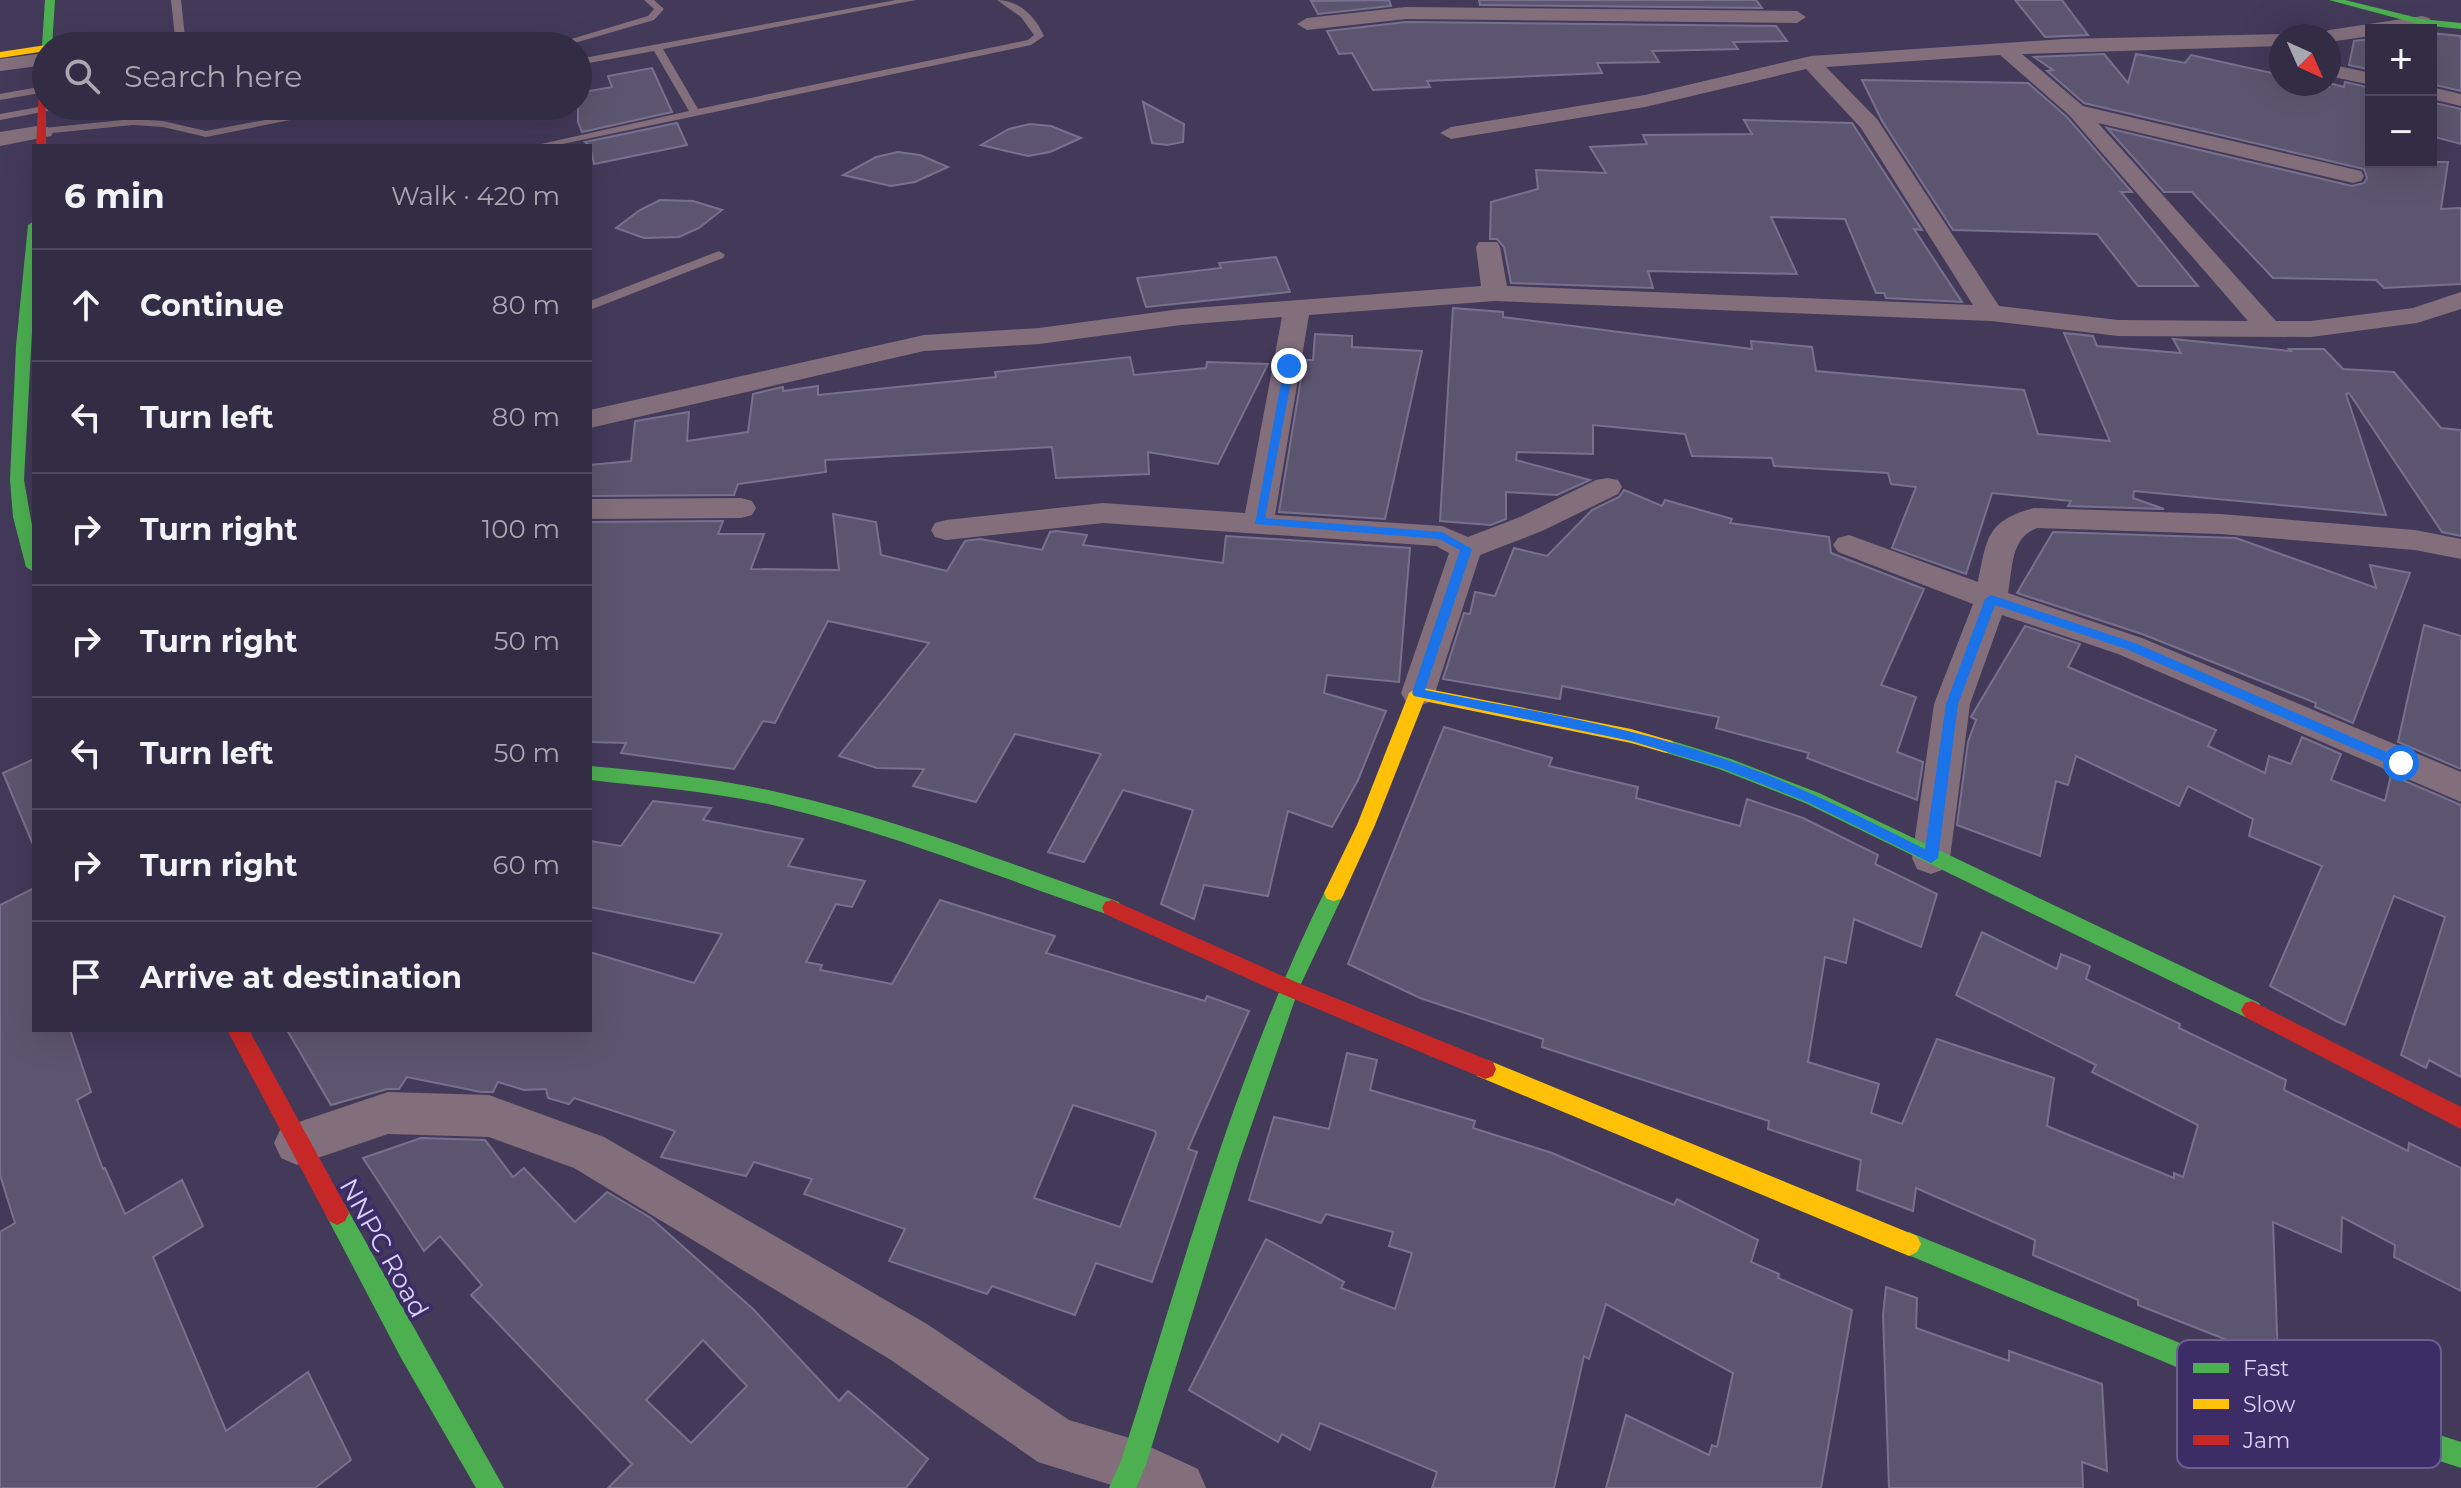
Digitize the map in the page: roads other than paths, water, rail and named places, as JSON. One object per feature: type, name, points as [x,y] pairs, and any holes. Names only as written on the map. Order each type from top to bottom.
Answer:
[{"type":"street","points":[[47,32],[50,0]]},
{"type":"street","points":[[1307,24],[1404,7],[1802,22],[1776,0]]},
{"type":"street","points":[[2334,0],[2422,22],[2461,26]]},
{"type":"street","points":[[2410,24],[2422,22]]},
{"type":"street","points":[[2341,34],[2365,31]]},
{"type":"street","points":[[1451,133],[1645,101],[1811,62],[2064,45],[2269,41]]},
{"type":"street","points":[[1828,42],[1848,59]]},
{"type":"street","points":[[2216,44],[2269,55]]},
{"type":"street","points":[[2005,49],[2076,111],[2268,328]]},
{"type":"street","points":[[0,55],[32,51]]},
{"type":"street","points":[[0,65],[32,61]]},
{"type":"street","points":[[1811,62],[1869,124],[1991,313]]},
{"type":"street","points":[[2341,73],[2365,78]]},
{"type":"street","points":[[2437,94],[2461,100]]},
{"type":"street","points":[[2076,111],[2353,176]]},
{"type":"street","points":[[0,139],[42,129]]},
{"type":"street","points":[[32,236],[11,348],[17,480],[21,517],[32,559]]},
{"type":"street","points":[[1488,247],[1495,293]]},
{"type":"street","points":[[592,419],[924,343],[1039,336],[1181,317],[1495,293],[1991,313],[2118,328],[2311,329],[2417,315],[2461,300]]},
{"type":"street","points":[[1259,521],[1297,307]]},
{"type":"street","points":[[946,530],[1103,513],[1259,521],[1442,536],[1466,549],[1531,524],[1607,487]]},
{"type":"street","points":[[592,509],[741,508]]},
{"type":"street","points":[[1931,858],[1952,704],[1991,599],[2002,541],[2013,526],[2034,518],[2220,524],[2415,540],[2461,549]]},
{"type":"street","points":[[1849,545],[1991,599],[2130,646],[2461,788]]},
{"type":"street","points":[[1128,1476],[1227,1164],[1289,988],[1366,825],[1418,693],[1466,549]]},
{"type":"street","points":[[1418,693],[1631,736],[1725,764],[1812,798],[2324,1045],[2461,1118]]},
{"type":"street","points":[[592,773],[728,789],[817,809],[1115,909],[1289,988],[2177,1355]]},
{"type":"street","name":"NNPC Road","points":[[239,1032],[410,1349],[491,1488]]},
{"type":"street","points":[[297,1143],[388,1113],[402,1113],[489,1116],[588,1152],[909,1342],[1057,1443],[1128,1476],[1179,1488]]},
{"type":"street","points":[[2441,1448],[2461,1455]]},
{"type":"lane","points":[[176,0],[179,32]]},
{"type":"lane","points":[[592,35],[651,18],[659,9],[649,0]]},
{"type":"lane","points":[[592,59],[911,0]]},
{"type":"lane","points":[[547,144],[1031,42],[1039,36],[1037,28],[1022,11],[1002,0]]},
{"type":"lane","points":[[657,47],[695,113]]},
{"type":"lane","points":[[0,97],[32,91]]},
{"type":"lane","points":[[0,117],[42,129],[168,120],[185,133],[206,134],[244,132],[295,120]]},
{"type":"lane","points":[[592,305],[719,255]]}]
